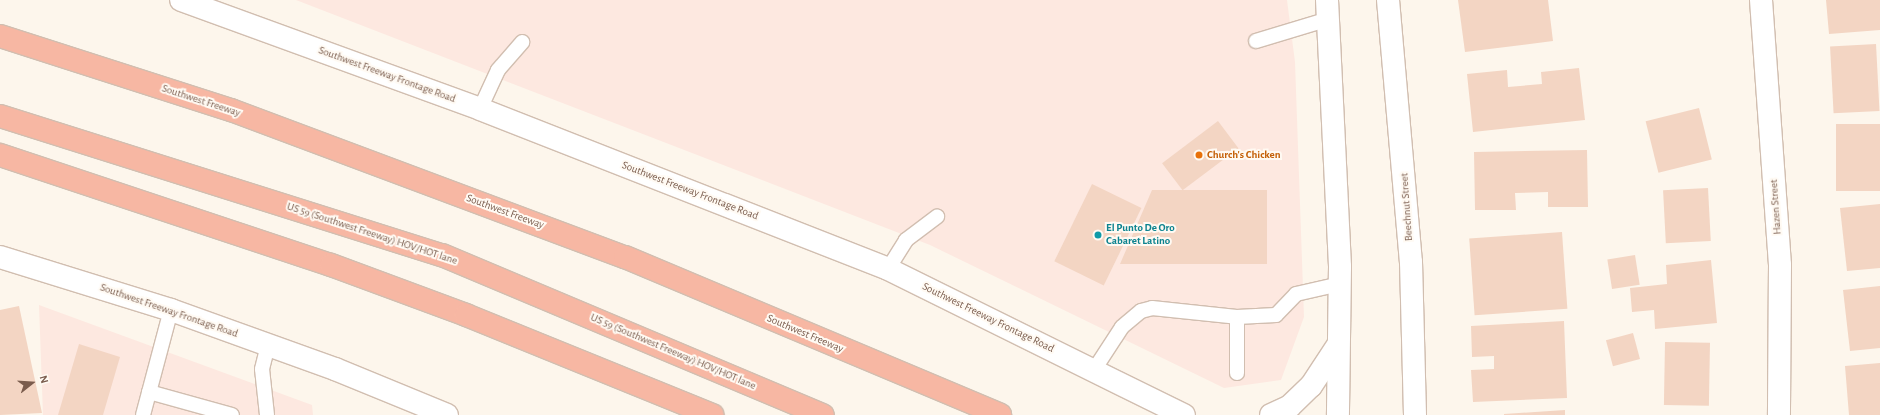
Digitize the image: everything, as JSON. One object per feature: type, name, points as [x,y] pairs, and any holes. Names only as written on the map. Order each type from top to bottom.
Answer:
[{"type":"highway","name":"Southwest Freeway","points":[[0,36],[232,110],[625,257],[1000,415]]},
{"type":"highway","name":"US 59 (Southwest Freeway) HOV/HOT lane","points":[[0,116],[442,255],[823,415]]},
{"type":"highway","points":[[0,155],[331,265],[466,314],[712,415]]},
{"type":"main road","name":"Southwest Freeway Frontage Road","points":[[181,0],[480,109],[888,269],[1184,415]]},
{"type":"main road","name":"Beechnut Street","points":[[1388,0],[1411,262],[1415,415]]},
{"type":"main road","name":"Hazen Street","points":[[1761,0],[1780,265],[1778,415]]},
{"type":"main road","points":[[1328,10],[1340,284],[1338,415]]},
{"type":"main road","name":"Southwest Freeway Frontage Road","points":[[0,257],[171,310],[268,345],[447,415]]},
{"type":"main road","points":[[1271,415],[1290,406],[1311,386],[1338,345]]},
{"type":"lane","points":[[1256,41],[1328,10]]},
{"type":"lane","points":[[480,109],[498,70],[522,42]]},
{"type":"lane","points":[[888,269],[906,240],[937,217]]},
{"type":"lane","points":[[1094,370],[1122,327],[1141,311],[1152,308],[1237,317],[1276,315],[1296,294],[1340,284]]},
{"type":"lane","points":[[143,415],[171,310]]},
{"type":"lane","points":[[1237,317],[1237,373]]},
{"type":"lane","points":[[267,415],[262,369],[268,345]]},
{"type":"lane","points":[[149,392],[232,415]]},
{"type":"shaded area","points":[[296,0],[1287,0],[1295,62],[1304,317],[1281,380],[1224,388],[930,245]]},
{"type":"shaded area","points":[[39,305],[312,405],[313,415],[43,415]]},
{"type":"building","points":[[1458,0],[1548,0],[1553,41],[1465,52]]},
{"type":"building","points":[[1826,0],[1880,0],[1880,30],[1829,34]]},
{"type":"building","points":[[1876,44],[1880,111],[1834,113],[1830,46]]},
{"type":"building","points":[[1579,68],[1585,120],[1473,132],[1467,74],[1507,70],[1508,87],[1542,84],[1541,72]]},
{"type":"building","points":[[1699,108],[1712,159],[1658,173],[1646,121]]},
{"type":"building","name":"Church's Chicken","points":[[1218,121],[1238,148],[1183,190],[1162,163]]},
{"type":"building","points":[[1836,124],[1880,124],[1880,191],[1836,191]]},
{"type":"building","points":[[1587,150],[1588,207],[1548,207],[1548,192],[1515,193],[1516,210],[1475,210],[1474,152]]},
{"type":"building","name":"El Punto De Oro Cabaret Latino","points":[[1092,184],[1141,208],[1104,285],[1054,261]]},
{"type":"building","points":[[1708,188],[1711,241],[1666,243],[1663,190]]},
{"type":"building","points":[[1152,190],[1267,190],[1267,264],[1120,264]]},
{"type":"building","points":[[1880,204],[1880,268],[1847,271],[1840,208]]},
{"type":"building","points":[[1562,232],[1567,309],[1475,315],[1469,238]]},
{"type":"building","points":[[1635,255],[1640,285],[1612,289],[1607,259]]},
{"type":"building","points":[[1711,260],[1717,323],[1655,329],[1654,310],[1632,312],[1630,288],[1667,284],[1666,265]]},
{"type":"building","points":[[1880,286],[1880,348],[1850,351],[1843,290]]},
{"type":"building","points":[[19,306],[42,413],[0,415],[0,310]]},
{"type":"building","points":[[1564,321],[1567,398],[1473,402],[1471,370],[1494,369],[1494,356],[1472,357],[1471,326]]},
{"type":"building","points":[[1633,333],[1640,359],[1613,366],[1606,340]]},
{"type":"building","points":[[1665,342],[1710,343],[1709,406],[1664,405]]},
{"type":"building","points":[[79,344],[120,357],[103,415],[58,415]]},
{"type":"building","points":[[1880,363],[1880,415],[1849,415],[1845,366]]},
{"type":"building","points":[[1565,410],[1565,415],[1504,415],[1504,414]]},
{"type":"place","name":"Church's Chicken","points":[[1199,155]]},
{"type":"place","name":"El Punto De Oro Cabaret Latino","points":[[1098,235]]}]
